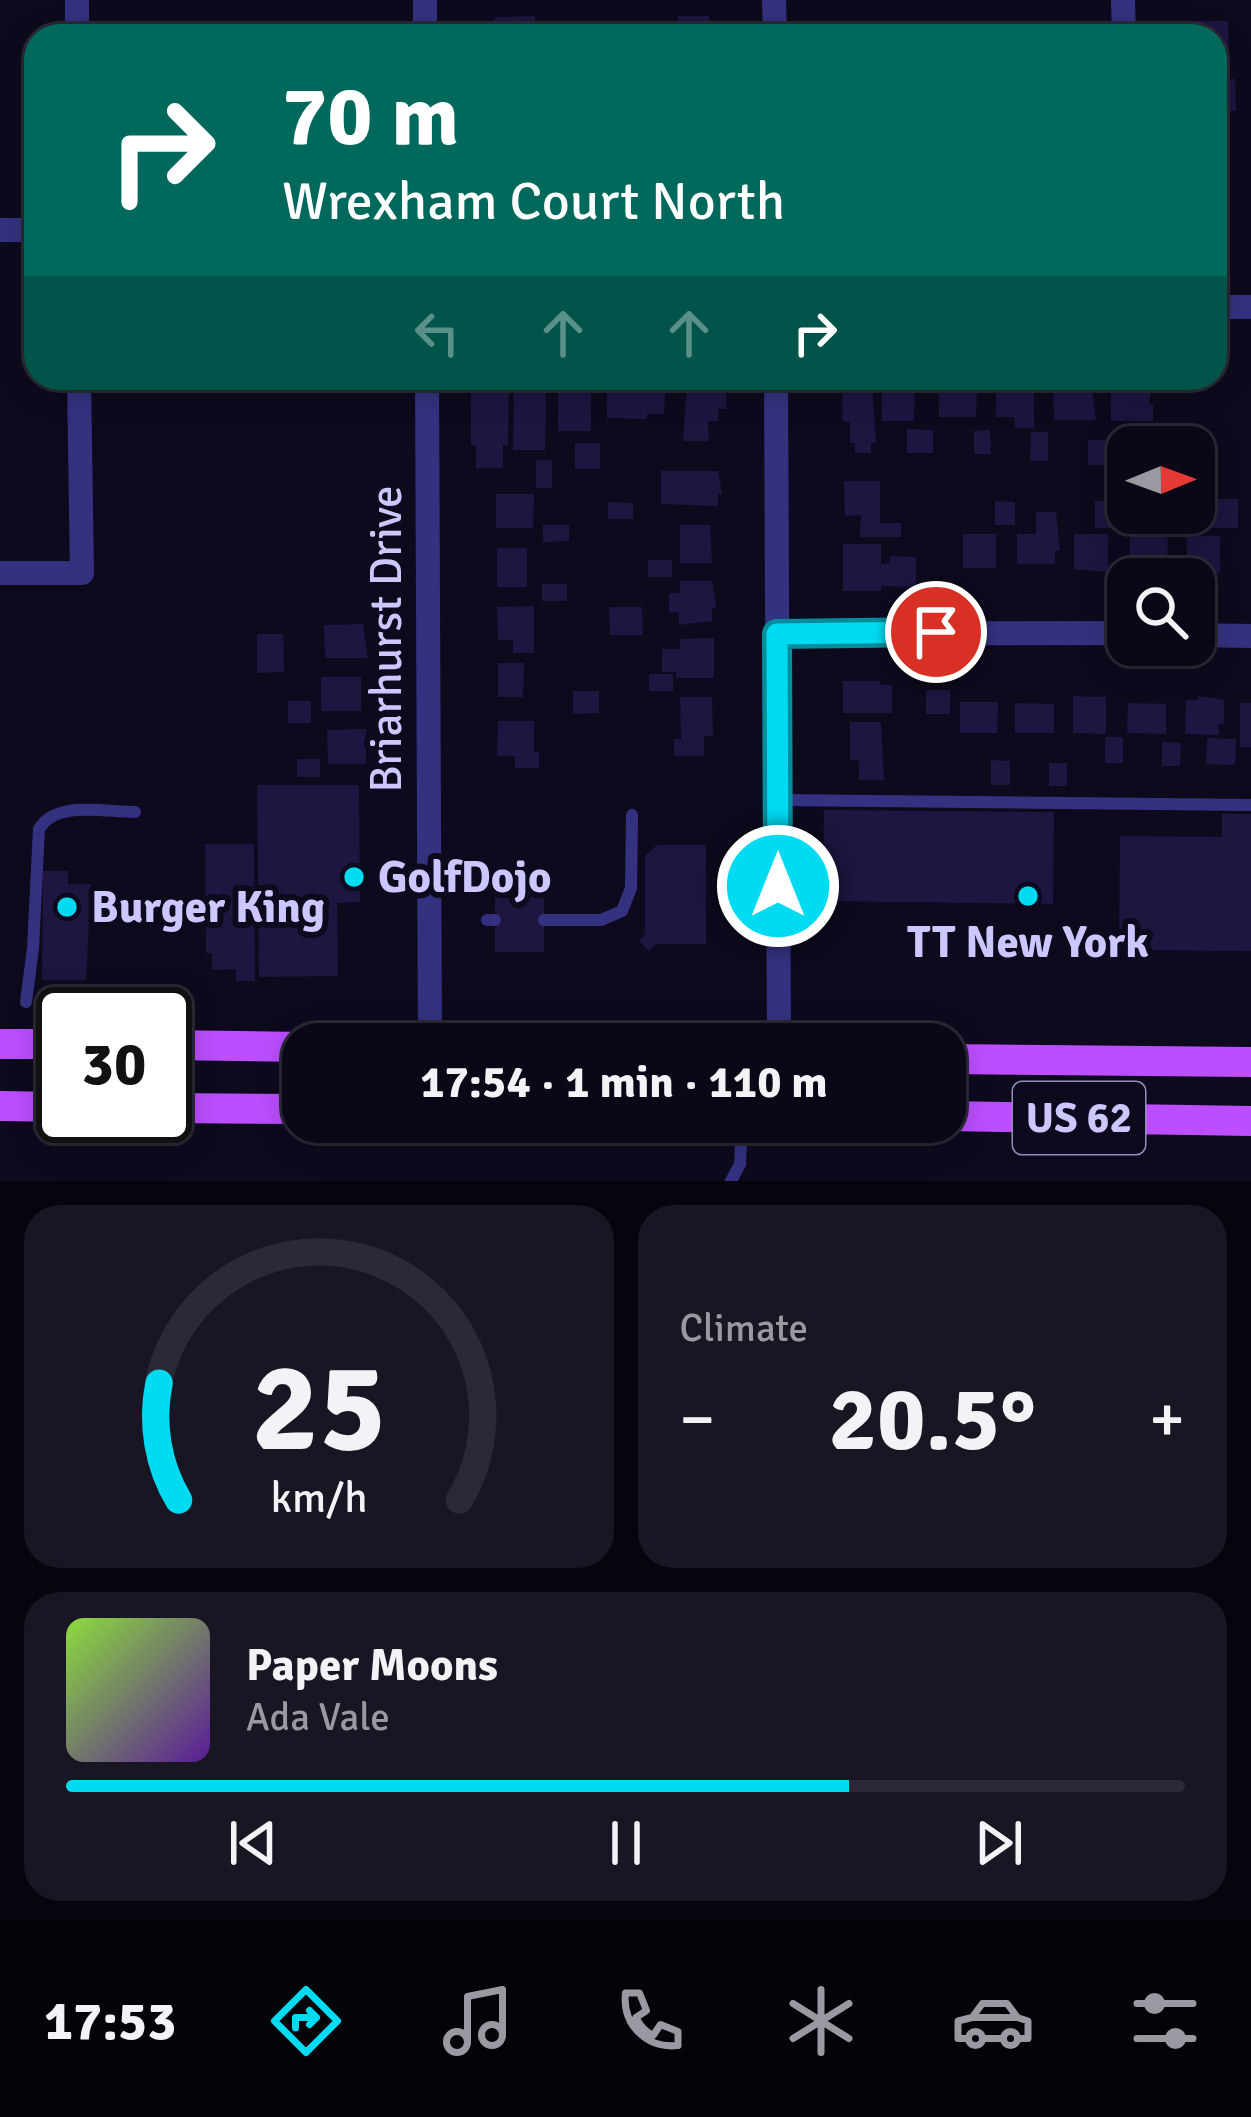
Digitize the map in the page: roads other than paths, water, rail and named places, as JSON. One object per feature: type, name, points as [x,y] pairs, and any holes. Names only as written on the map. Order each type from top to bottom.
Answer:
[{"type":"main road","points":[[0,1045],[36,1044]]},
{"type":"main road","points":[[192,1045],[282,1047]]},
{"type":"main road","name":"US 62","points":[[966,1059],[1251,1062]]},
{"type":"main road","points":[[0,1106],[36,1107]]},
{"type":"main road","points":[[192,1108],[282,1109]]},
{"type":"main road","name":"US 62","points":[[966,1116],[1251,1121]]},
{"type":"street","points":[[0,573],[82,573],[80,390]]},
{"type":"street","name":"Briarhurst Drive","points":[[427,390],[430,1023]]},
{"type":"street","points":[[776,390],[779,1023]]},
{"type":"street","points":[[777,634],[1107,634]]},
{"type":"street","points":[[1215,635],[1251,636]]},
{"type":"lane","points":[[778,800],[1251,805]]},
{"type":"lane","points":[[26,1002],[33,948],[34,855],[45,818],[63,811],[135,812]]},
{"type":"lane","points":[[544,920],[601,920],[622,911],[631,887],[632,815]]},
{"type":"lane","points":[[731,1181],[740,1164],[741,1143]]},
{"type":"place","name":"GolfDojo","points":[[354,877]]},
{"type":"place","name":"TT New York","points":[[1028,896]]},
{"type":"place","name":"Burger King","points":[[67,907]]}]
